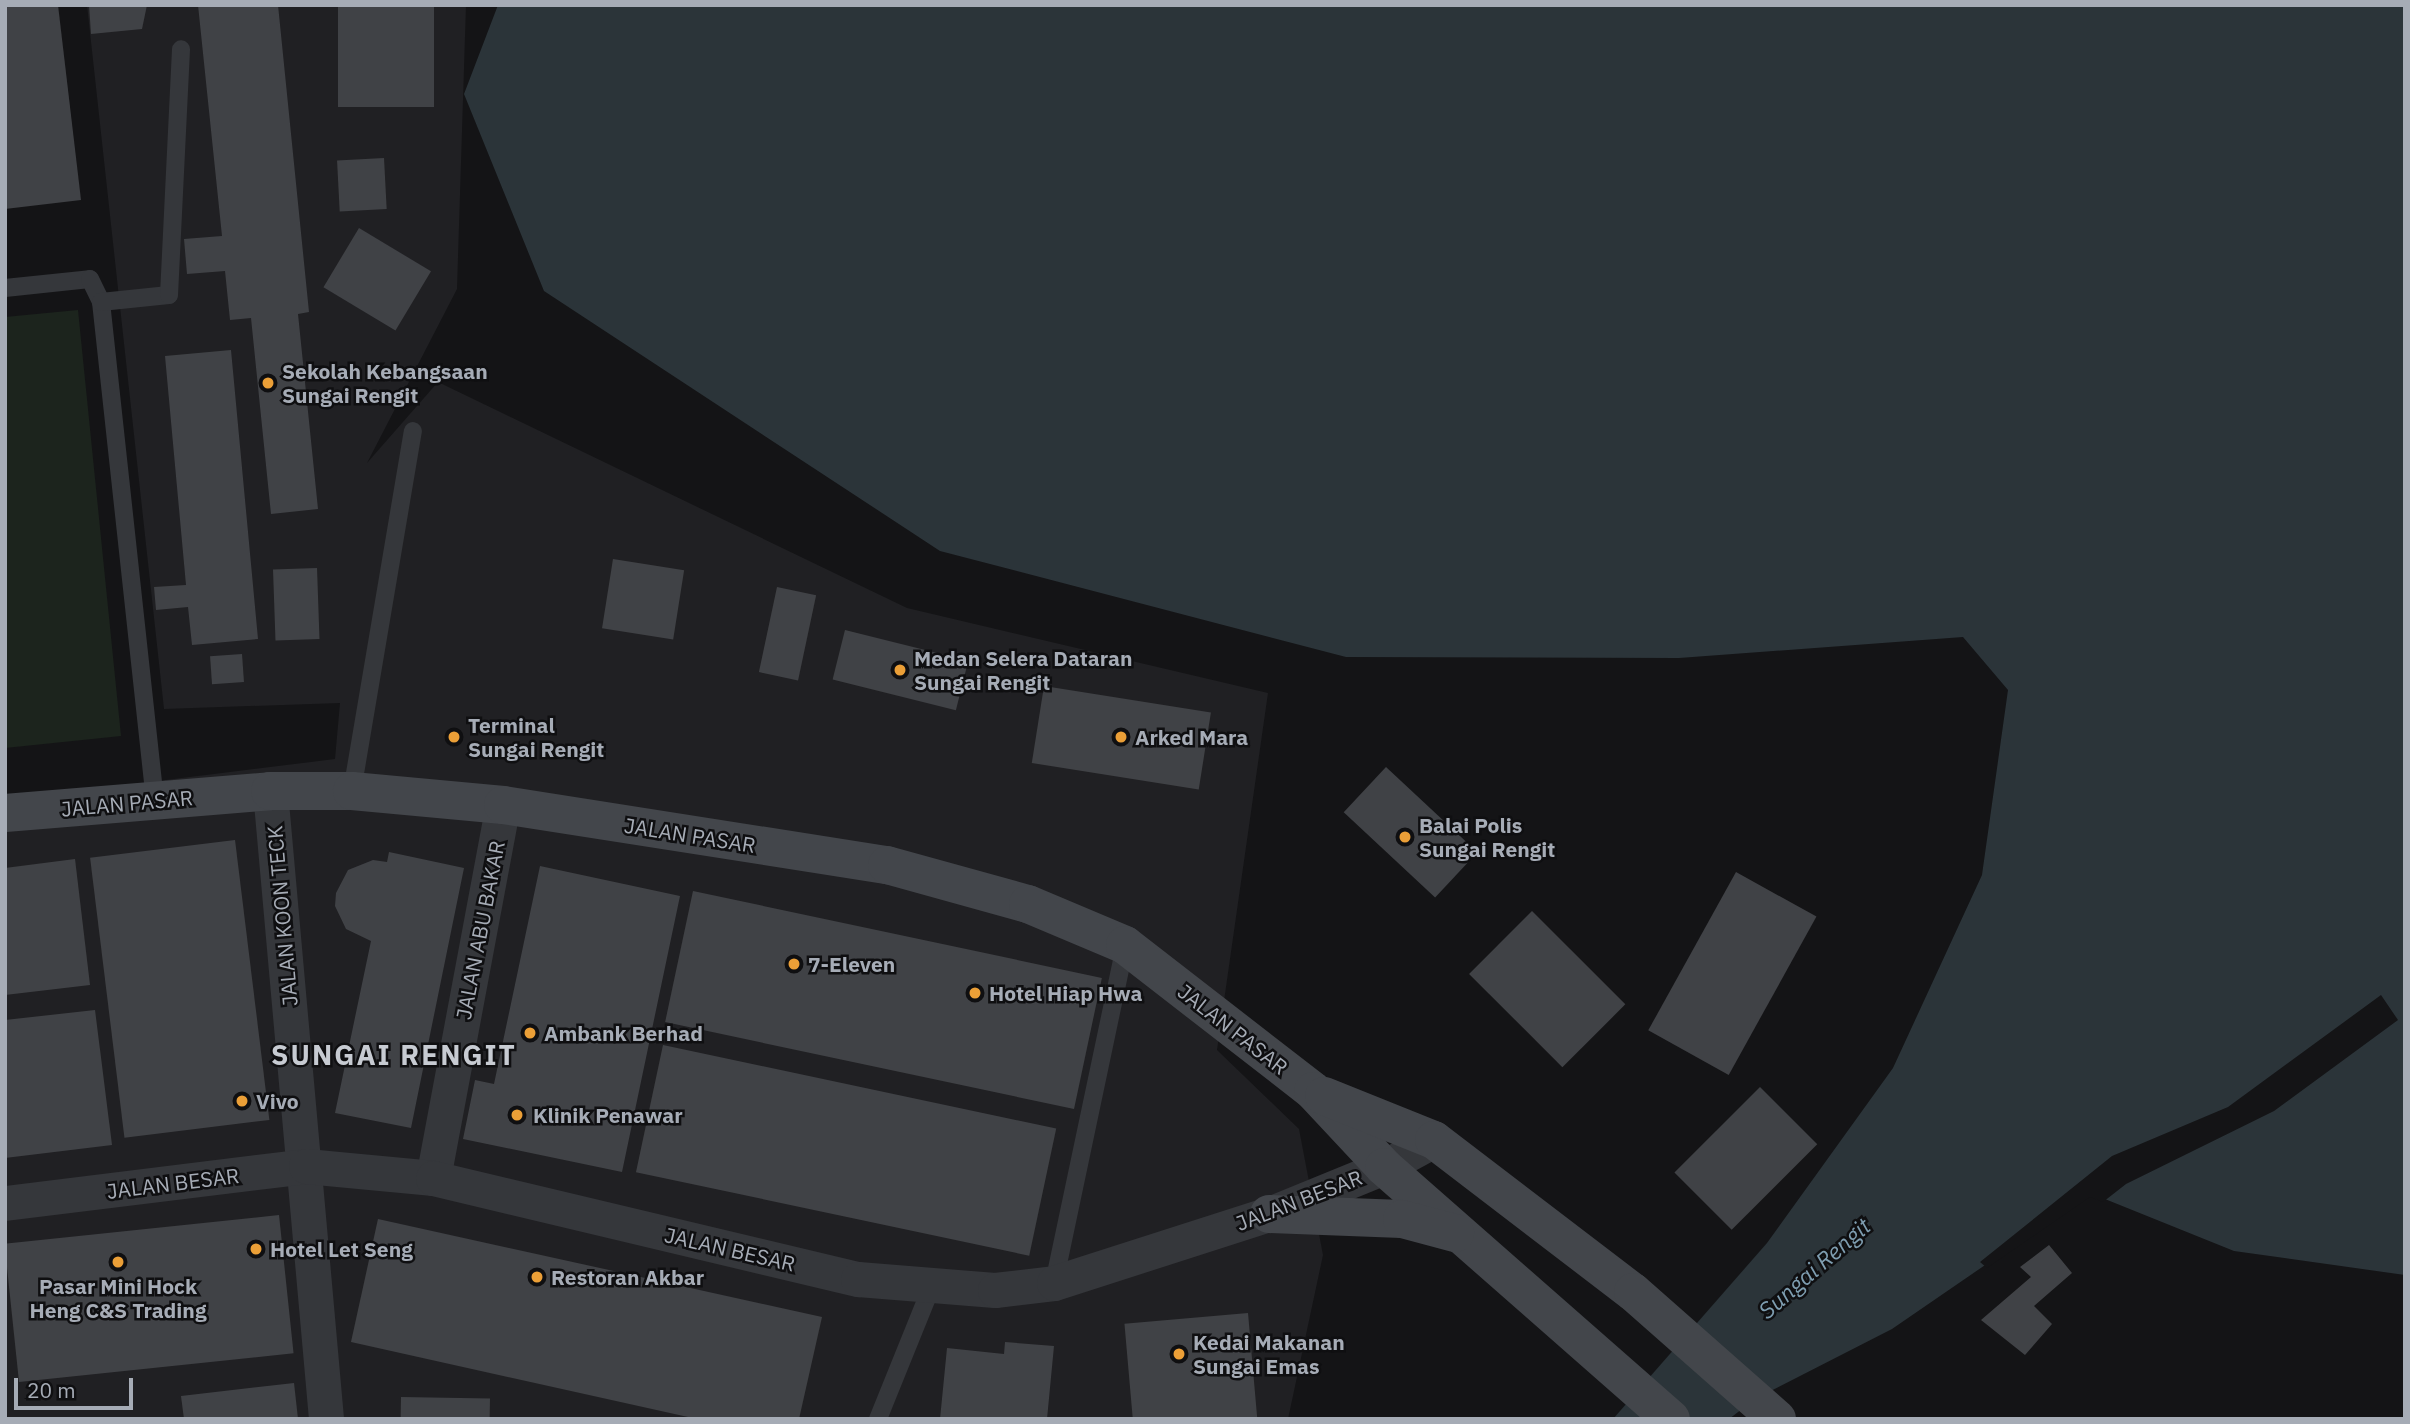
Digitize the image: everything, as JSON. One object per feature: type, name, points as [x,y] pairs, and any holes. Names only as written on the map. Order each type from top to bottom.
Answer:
[{"type":"main road","name":"JALAN PASAR","points":[[5,813],[270,791],[352,791],[503,805],[887,866],[1028,904],[1125,945],[1313,1091]]},
{"type":"main road","points":[[1313,1091],[1434,1140],[1633,1292],[1777,1419]]},
{"type":"main road","points":[[1313,1091],[1384,1167],[1585,1339],[1671,1419]]},
{"type":"main road","points":[[1269,1214],[1402,1219],[1468,1237]]},
{"type":"street","name":"JALAN KOON TECK","points":[[270,791],[306,1166],[326,1419]]},
{"type":"street","name":"JALAN ABU BAKAR","points":[[433,1178],[503,805]]},
{"type":"street","name":"JALAN BESAR","points":[[5,1203],[306,1166],[433,1178],[858,1279],[931,1289],[995,1290],[1054,1283],[1269,1214],[1384,1167],[1434,1140]]},
{"type":"lane","points":[[101,302],[169,295],[181,49]]},
{"type":"lane","points":[[5,288],[90,279],[101,302],[155,801]]},
{"type":"lane","points":[[352,791],[413,431]]},
{"type":"lane","points":[[1054,1283],[1125,945]]},
{"type":"lane","points":[[877,1419],[931,1289]]},
{"type":"shaded area","points":[[87,5],[466,5],[457,289],[367,463],[438,382],[907,608],[1268,693],[1217,1050],[1299,1129],[1323,1255],[1288,1419],[5,1419],[5,800],[335,759],[340,703],[164,709]]},
{"type":"shaded area","points":[[78,310],[121,736],[5,748],[5,317]]},
{"type":"water","name":"Sungai Rengit","points":[[498,5],[2405,5],[2405,1275],[2234,1251],[2090,1193],[1892,1329],[1755,1399],[1729,1419],[1613,1419],[1767,1243],[1893,1068],[1982,875],[2008,690],[1963,637],[1679,658],[1346,657],[940,551],[544,291],[464,94]]},
{"type":"pier","points":[[2381,995],[2398,1020],[2274,1111],[2126,1184],[2103,1202],[2090,1197],[1987,1268],[1980,1262],[2112,1156],[2228,1107]]},
{"type":"building","points":[[5,5],[58,5],[81,200],[5,209]]},
{"type":"building","points":[[89,5],[147,5],[142,29],[91,34]]},
{"type":"building","points":[[198,5],[278,5],[309,312],[298,314],[318,509],[271,514],[251,318],[230,320],[225,271],[187,274],[184,239],[222,236]]},
{"type":"building","points":[[338,5],[434,5],[434,107],[338,107]]},
{"type":"building","points":[[384,158],[387,209],[340,211],[337,160]]},
{"type":"building","points":[[359,228],[431,271],[395,330],[323,287]]},
{"type":"building","points":[[231,350],[258,639],[192,645],[188,607],[156,610],[154,587],[186,585],[165,356]]},
{"type":"building","points":[[613,559],[684,570],[673,639],[602,628]]},
{"type":"building","points":[[317,568],[319,639],[276,640],[273,570]]},
{"type":"building","points":[[777,587],[816,595],[798,680],[759,672]]},
{"type":"building","name":"Medan Selera Dataran Sungai Rengit","points":[[845,630],[968,661],[956,710],[833,679]]},
{"type":"building","points":[[242,654],[244,682],[212,684],[210,656]]},
{"type":"building","name":"Arked Mara","points":[[1044,686],[1211,712],[1199,789],[1032,763]]},
{"type":"building","points":[[1386,767],[1477,852],[1435,898],[1344,812]]},
{"type":"building","points":[[235,840],[269,1120],[124,1138],[90,858]]},
{"type":"building","points":[[389,852],[464,868],[411,1128],[335,1113],[371,941],[346,929],[335,906],[336,893],[348,870],[373,860],[387,862]]},
{"type":"building","points":[[75,859],[90,985],[5,995],[5,868]]},
{"type":"building","points":[[540,866],[680,896],[622,1172],[463,1139],[475,1080],[494,1084]]},
{"type":"building","points":[[1736,872],[1816,917],[1729,1075],[1648,1030]]},
{"type":"building","points":[[693,891],[1102,978],[1074,1109],[665,1022]]},
{"type":"building","points":[[1532,911],[1625,1004],[1562,1067],[1469,974]]},
{"type":"building","points":[[95,1010],[112,1145],[5,1158],[5,1020]]},
{"type":"building","points":[[663,1045],[1056,1129],[1029,1256],[636,1172]]},
{"type":"building","points":[[1760,1087],[1817,1144],[1732,1230],[1674,1173]]},
{"type":"building","points":[[279,1215],[294,1353],[19,1382],[5,1244]]},
{"type":"building","points":[[378,1219],[822,1317],[799,1419],[697,1419],[351,1342]]},
{"type":"building","points":[[2049,1245],[2072,1273],[2034,1306],[2052,1324],[2025,1355],[1981,1320],[2031,1277],[2020,1267]]},
{"type":"building","points":[[1248,1313],[1257,1419],[1133,1419],[1124,1324]]},
{"type":"building","points":[[1005,1342],[1054,1346],[1047,1419],[940,1419],[947,1348],[1004,1354]]},
{"type":"building","points":[[294,1383],[298,1419],[184,1419],[181,1396]]},
{"type":"building","points":[[401,1397],[490,1399],[490,1419],[401,1419]]},
{"type":"place","name":"Sekolah Kebangsaan Sungai Rengit","points":[[268,383]]},
{"type":"place","name":"Medan Selera Dataran Sungai Rengit","points":[[900,670]]},
{"type":"place","name":"Terminal Sungai Rengit","points":[[454,737]]},
{"type":"place","name":"Arked Mara","points":[[1121,737]]},
{"type":"place","name":"Balai Polis Sungai Rengit","points":[[1405,837]]},
{"type":"place","name":"7-Eleven","points":[[794,964]]},
{"type":"place","name":"Hotel Hiap Hwa","points":[[975,993]]},
{"type":"place","name":"Ambank Berhad","points":[[530,1033]]},
{"type":"place","name":"Vivo","points":[[242,1101]]},
{"type":"place","name":"Klinik Penawar","points":[[517,1115]]},
{"type":"place","name":"Hotel Let Seng","points":[[256,1249]]},
{"type":"place","name":"Pasar Mini Hock Heng C&S Trading","points":[[118,1262]]},
{"type":"place","name":"Restoran Akbar","points":[[537,1277]]},
{"type":"place","name":"Kedai Makanan Sungai Emas","points":[[1179,1354]]},
{"type":"district","name":"SUNGAI RENGIT","points":[[394,1055]]}]
